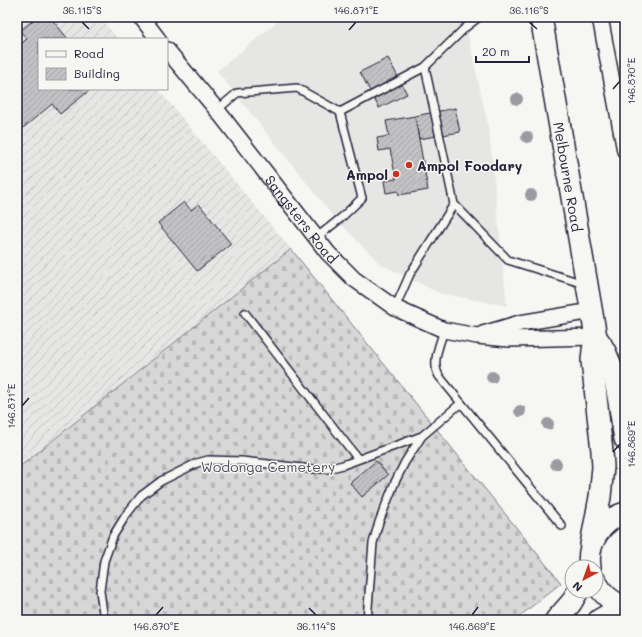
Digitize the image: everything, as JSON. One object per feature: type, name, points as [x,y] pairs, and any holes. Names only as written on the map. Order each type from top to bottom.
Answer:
[{"type":"main road","name":"Melbourne Road","points":[[540,17],[596,337],[592,350],[592,361],[603,467],[600,497],[589,559]]},
{"type":"main road","name":"Melbourne Road","points":[[596,337],[602,345],[607,357],[623,405],[625,439]]},
{"type":"main road","points":[[589,559],[595,538],[604,526],[616,517],[625,513]]},
{"type":"main road","points":[[604,594],[624,607]]},
{"type":"main road","points":[[556,620],[573,599]]},
{"type":"main road","points":[[599,620],[624,607]]},
{"type":"street","points":[[141,17],[157,38]]},
{"type":"street","points":[[600,17],[625,151]]},
{"type":"street","name":"Sangsters Road","points":[[168,51],[217,110],[328,253],[354,279],[395,308],[444,330],[476,336],[509,339],[596,337]]},
{"type":"street","name":"Sangsters Road","points":[[476,336],[520,323],[592,311]]},
{"type":"lane","points":[[340,112],[425,67],[466,27],[479,17]]},
{"type":"lane","points":[[425,67],[454,204],[508,260],[588,285]]},
{"type":"lane","points":[[217,110],[237,93],[297,88],[340,112],[362,198],[341,218],[316,238]]},
{"type":"lane","points":[[395,308],[410,274],[454,204]]},
{"type":"lane","points":[[245,313],[358,459]]},
{"type":"lane","points":[[444,330],[436,358],[437,370],[562,526]]},
{"type":"lane","points":[[367,620],[373,543],[379,522],[400,472],[422,436],[462,403]]},
{"type":"lane","points":[[104,620],[100,591],[104,561],[113,536],[126,515],[141,496],[161,481],[197,463],[208,460],[242,461],[320,469],[335,467],[422,436]]},
{"type":"shaded area","points":[[17,17],[100,17],[117,38],[38,38],[38,90],[159,90],[291,249],[17,469]]},
{"type":"shaded area","name":"Ampol","points":[[283,17],[464,17],[489,130],[507,306],[439,293],[380,264],[334,217],[217,71]]},
{"type":"green space","name":"Wodonga Cemetery","points":[[291,249],[561,583],[515,620],[17,620],[17,469]]},
{"type":"building","points":[[37,17],[50,17],[67,38],[38,38],[38,90],[90,90],[60,114],[52,104],[17,133],[17,44],[18,46],[27,39],[20,31]]},
{"type":"building","points":[[388,58],[407,94],[379,108],[360,72]]},
{"type":"building","points":[[455,108],[460,132],[419,139],[415,116]]},
{"type":"building","name":"Ampol Foodary","points":[[415,116],[428,190],[399,195],[398,191],[386,193],[384,181],[396,179],[390,149],[379,151],[377,138],[389,136],[386,121]]},
{"type":"building","points":[[184,202],[191,210],[199,204],[231,244],[197,271],[158,223]]},
{"type":"building","points":[[376,461],[388,475],[362,497],[350,483]]},
{"type":"place","name":"Ampol Foodary","points":[[409,165]]},
{"type":"place","name":"Ampol","points":[[396,174]]}]
